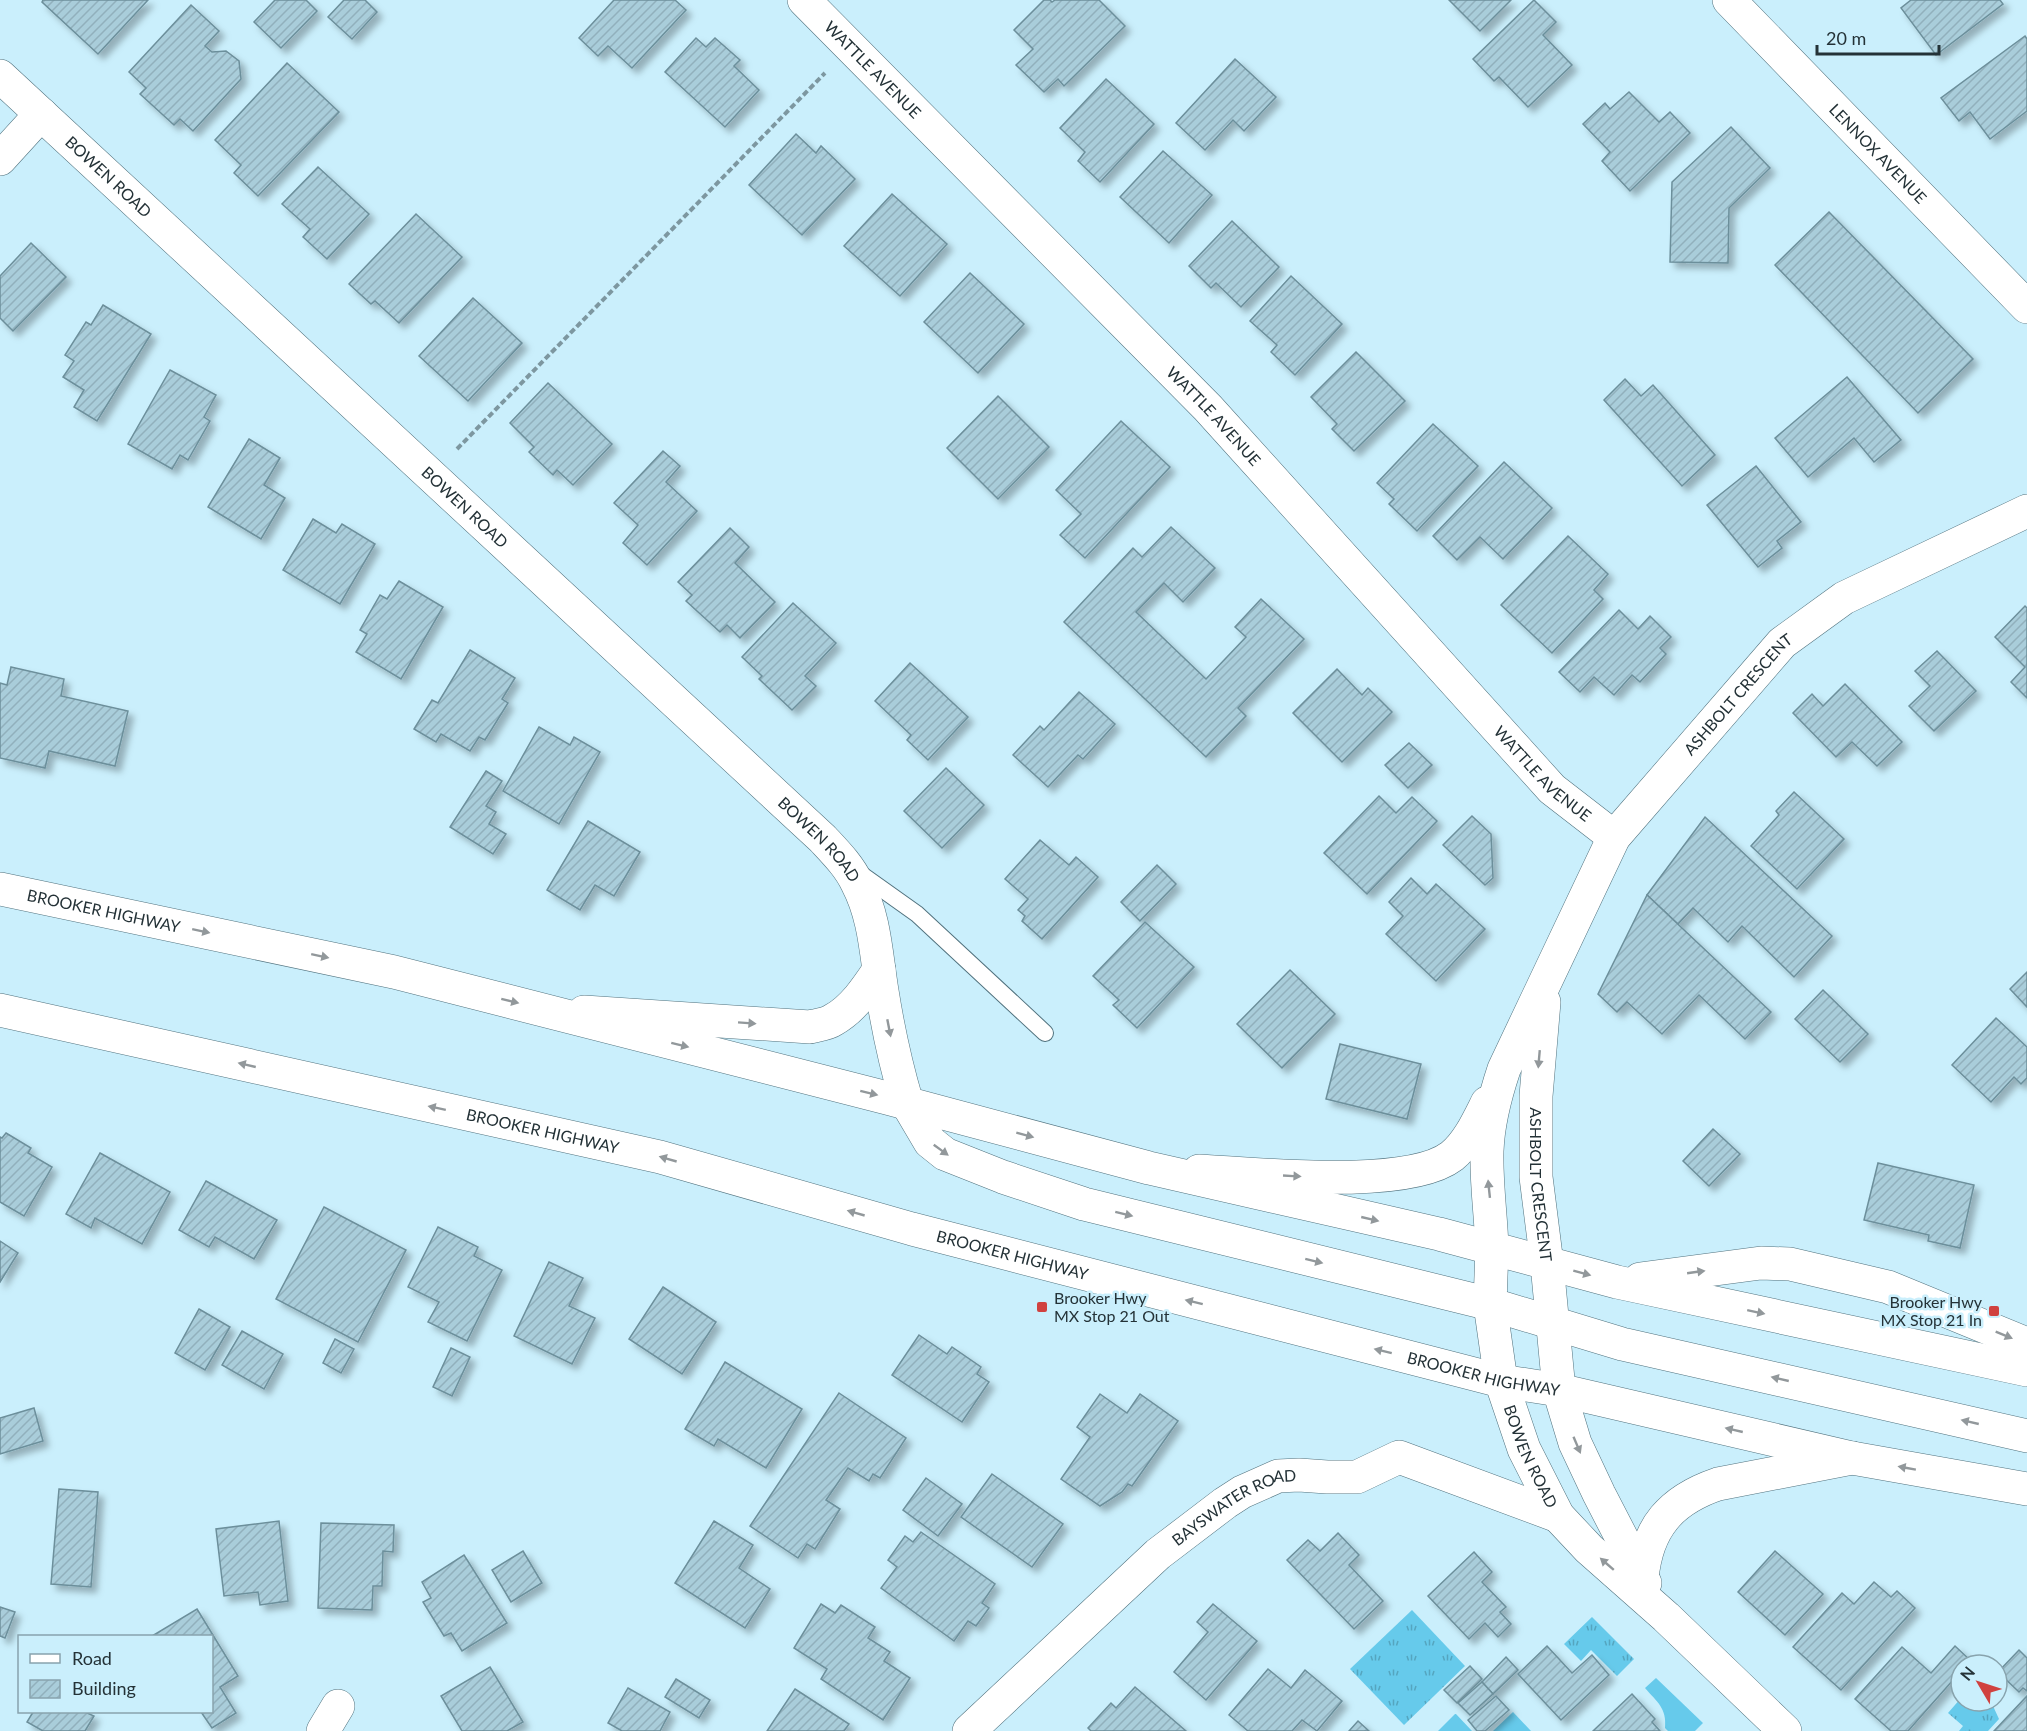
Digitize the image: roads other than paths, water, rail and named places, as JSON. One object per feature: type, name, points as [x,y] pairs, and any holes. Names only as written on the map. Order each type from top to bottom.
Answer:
[{"type":"main road","name":"WATTLE AVENUE","points":[[804,0],[1208,408],[1552,789],[1614,837]]},
{"type":"main road","name":"LENNOX AVENUE","points":[[1730,0],[2027,307]]},
{"type":"main road","name":"BOWEN ROAD","points":[[0,76],[823,839],[845,863],[857,881],[873,926],[892,1042],[907,1103],[937,1149],[960,1161],[1083,1204],[1490,1304],[1622,1344],[2027,1436]]},
{"type":"main road","points":[[0,159],[41,114]]},
{"type":"main road","name":"ASHBOLT CRESCENT","points":[[1492,1248],[1487,1148],[1494,1104],[1504,1070],[1614,837],[1782,644],[1844,598],[2027,511]]},
{"type":"main road","name":"BROOKER HIGHWAY","points":[[0,889],[394,972],[907,1103],[1149,1168],[1492,1248],[1617,1282],[2027,1370]]},
{"type":"main road","points":[[542,1010],[810,1027],[833,1020],[865,990],[879,970]]},
{"type":"main road","name":"ASHBOLT CRESCENT","points":[[1546,980],[1536,1096],[1536,1177],[1559,1390]]},
{"type":"main road","name":"BROOKER HIGHWAY","points":[[0,1010],[660,1157],[912,1229],[1501,1381],[1559,1390],[1852,1458],[2027,1490]]},
{"type":"main road","points":[[1149,1168],[1305,1176],[1391,1175],[1412,1172],[1440,1163],[1459,1150],[1476,1125],[1504,1070]]},
{"type":"main road","name":"BOWEN ROAD","points":[[1492,1248],[1490,1304],[1501,1381],[1524,1449],[1557,1516],[1589,1549],[1666,1617],[1785,1731]]},
{"type":"main road","points":[[1617,1282],[1761,1263],[1790,1264],[1888,1287],[2027,1344]]},
{"type":"main road","name":"BOWEN ROAD","points":[[1559,1390],[1575,1443],[1642,1578],[1666,1617]]},
{"type":"main road","name":"BAYSWATER ROAD","points":[[969,1731],[1158,1554],[1225,1503],[1266,1480],[1289,1475],[1357,1477],[1399,1457],[1557,1516]]},
{"type":"main road","points":[[1642,1578],[1644,1558],[1654,1532],[1672,1509],[1693,1494],[1718,1484],[1852,1458]]},
{"type":"lane","points":[[845,863],[917,914],[1045,1033]]},
{"type":"place","name":"Brooker Hwy MX Stop 21 Out","points":[[1042,1307]]},
{"type":"place","name":"Brooker Hwy MX Stop 21 In","points":[[1994,1311]]}]
